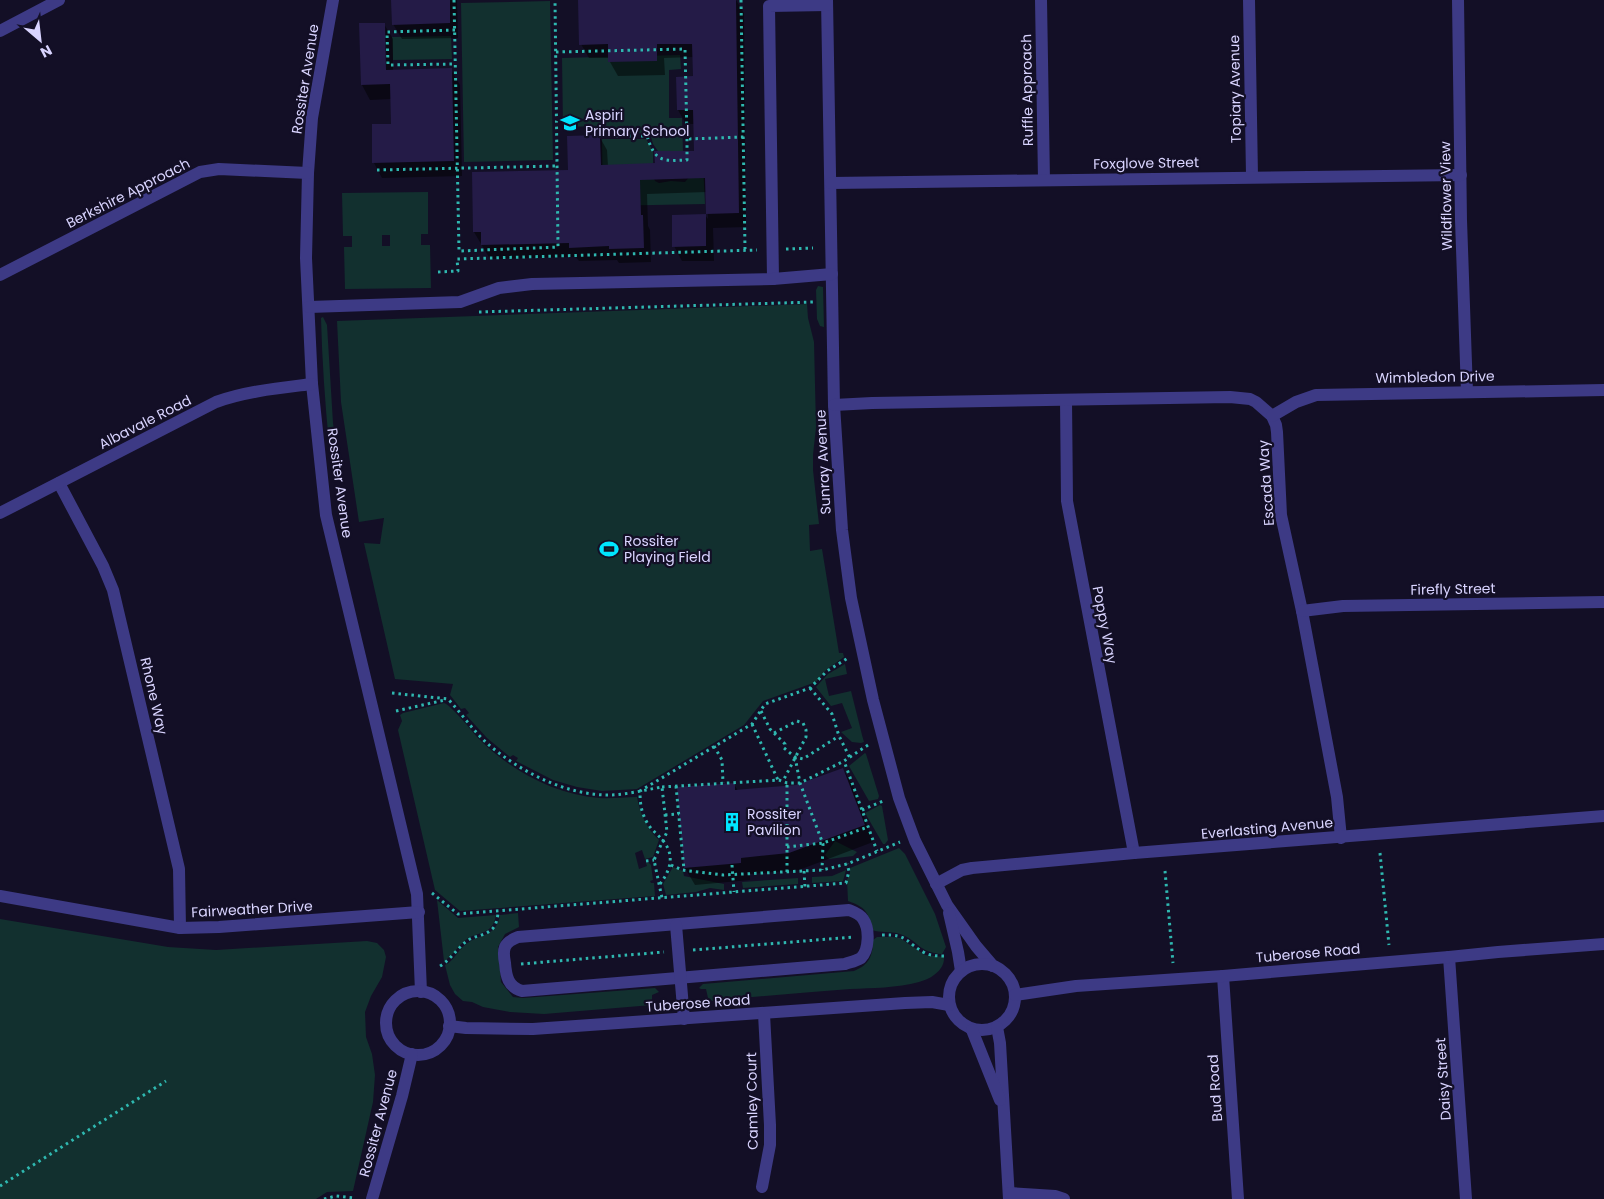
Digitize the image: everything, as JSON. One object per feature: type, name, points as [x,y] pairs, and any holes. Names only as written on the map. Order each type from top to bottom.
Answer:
[{"type":"street","points":[[0,31],[59,0]]},
{"type":"street","name":"Rossiter Avenue","points":[[333,0],[312,118],[308,173],[306,258],[312,384],[326,515],[413,873],[419,912],[421,992]]},
{"type":"street","name":"Ruffle Approach","points":[[1041,0],[1044,180]]},
{"type":"street","name":"Topiary Avenue","points":[[1249,0],[1252,176]]},
{"type":"street","name":"Wildflower View","points":[[1458,0],[1467,392]]},
{"type":"street","points":[[773,279],[769,3],[827,2]]},
{"type":"street","name":"Sunray Avenue","points":[[827,2],[834,405],[842,530],[855,616],[873,700],[899,798],[915,841],[947,905],[976,946],[993,966]]},
{"type":"street","name":"Berkshire Approach","points":[[0,275],[200,172],[220,169],[308,173]]},
{"type":"street","name":"Foxglove Street","points":[[831,183],[1252,176],[1461,175]]},
{"type":"street","points":[[309,307],[460,302],[498,288],[532,284],[773,279],[832,274]]},
{"type":"street","name":"Albavale Road","points":[[0,513],[228,397],[312,384]]},
{"type":"street","name":"Wimbledon Drive","points":[[1272,416],[1296,402],[1316,395],[1604,390]]},
{"type":"street","points":[[834,405],[1241,398],[1256,402],[1272,416]]},
{"type":"street","name":"Poppy Way","points":[[1066,400],[1067,501],[1134,853]]},
{"type":"street","name":"Escada Way","points":[[1272,416],[1277,432],[1281,514],[1302,611],[1337,797],[1341,838]]},
{"type":"street","name":"Rhone Way","points":[[59,483],[103,566],[113,590],[179,869],[180,928]]},
{"type":"street","name":"Firefly Street","points":[[1302,611],[1343,606],[1604,602]]},
{"type":"street","name":"Everlasting Avenue","points":[[936,884],[962,870],[972,868],[1134,853],[1604,816]]},
{"type":"street","name":"Fairweather Drive","points":[[0,896],[180,928],[224,927],[419,912]]},
{"type":"street","name":"Sunray Avenue","points":[[947,905],[961,971]]},
{"type":"street","points":[[849,910],[863,919],[866,926],[867,950],[862,957],[845,964],[522,991],[516,989],[506,976],[505,946],[518,937],[676,925],[849,910]]},
{"type":"street","points":[[676,925],[684,1019]]},
{"type":"street","name":"Tuberose Road","points":[[1015,995],[1076,986],[1223,976],[1604,944]]},
{"type":"street","name":"Daisy Street","points":[[1449,957],[1466,1199]]},
{"type":"street","points":[[982,964],[1002,970],[1009,977],[1015,995],[1014,1005],[1011,1014],[998,1027],[990,1030],[972,1030],[964,1026],[952,1014],[948,996],[950,986],[954,978],[961,971],[971,966],[982,964]]},
{"type":"street","name":"Bud Road","points":[[1223,976],[1238,1199]]},
{"type":"street","points":[[416,991],[421,992],[435,996],[442,1003],[448,1012],[449,1026],[444,1041],[437,1048],[427,1054],[412,1054],[396,1046],[389,1038],[386,1017],[397,999],[416,991]]},
{"type":"street","name":"Tuberose Road","points":[[449,1026],[533,1029],[764,1014],[905,1002],[932,1002],[949,1005]]},
{"type":"street","name":"Camley Court","points":[[762,1188],[770,1144],[764,1014]]},
{"type":"street","points":[[998,1027],[1009,1196],[1055,1196],[1064,1199]]},
{"type":"street","points":[[972,1030],[1004,1109]]},
{"type":"street","name":"Rossiter Avenue","points":[[372,1199],[402,1096],[412,1054]]},
{"type":"path","points":[[454,0],[459,251],[558,248],[555,0]]},
{"type":"path","points":[[741,0],[745,250]]},
{"type":"path","points":[[455,30],[387,32],[388,65],[455,64]]},
{"type":"path","points":[[556,52],[686,49],[687,160],[664,161],[658,158],[647,136],[604,136],[598,130]]},
{"type":"path","points":[[687,138],[744,137]]},
{"type":"path","points":[[377,170],[557,166]]},
{"type":"path","points":[[438,272],[458,271],[457,260],[813,248]]},
{"type":"path","points":[[477,312],[814,302]]},
{"type":"path","points":[[640,791],[752,724],[766,704],[810,688],[827,672],[848,658]]},
{"type":"path","points":[[810,688],[832,714],[839,736],[850,758]]},
{"type":"path","points":[[392,693],[448,699],[490,745],[524,770],[558,785],[584,792],[607,795],[662,787],[723,783],[783,781],[800,783],[850,758],[868,745]]},
{"type":"path","points":[[396,711],[448,699]]},
{"type":"path","points":[[761,711],[774,733],[785,744],[784,748],[795,757],[803,759],[839,736]]},
{"type":"path","points":[[774,733],[797,722],[803,722],[806,730],[806,737],[783,781]]},
{"type":"path","points":[[752,724],[783,781],[787,872]]},
{"type":"path","points":[[714,746],[722,760],[723,783]]},
{"type":"path","points":[[795,757],[800,783],[823,843],[822,870]]},
{"type":"path","points":[[844,761],[877,851]]},
{"type":"path","points":[[676,786],[684,870]]},
{"type":"path","points":[[662,787],[667,832],[654,860],[662,898]]},
{"type":"path","points":[[640,791],[640,804],[644,816],[649,826],[668,847],[671,864],[659,884]]},
{"type":"path","points":[[862,810],[883,801]]},
{"type":"path","points":[[665,815],[679,814]]},
{"type":"path","points":[[787,847],[823,843],[868,827]]},
{"type":"path","points":[[671,864],[684,870],[723,875],[822,870],[847,864],[901,842]]},
{"type":"path","points":[[1380,853],[1389,945]]},
{"type":"path","points":[[646,861],[654,860]]},
{"type":"path","points":[[431,893],[458,914],[846,884],[849,871],[847,864]]},
{"type":"path","points":[[732,865],[734,892]]},
{"type":"path","points":[[804,871],[805,887]]},
{"type":"path","points":[[1165,871],[1173,963]]},
{"type":"path","points":[[440,966],[447,962],[468,940],[481,936],[494,927],[498,911]]},
{"type":"path","points":[[874,935],[898,935],[930,955],[948,956]]},
{"type":"path","points":[[688,950],[862,936]]},
{"type":"path","points":[[505,965],[670,952]]},
{"type":"path","points":[[0,1186],[166,1081]]},
{"type":"path","points":[[324,1199],[336,1196],[355,1198]]},
{"type":"green space","points":[[550,1],[553,160],[464,162],[461,3]]},
{"type":"green space","points":[[451,36],[452,59],[393,60],[392,37]]},
{"type":"green space","points":[[680,55],[681,69],[669,70],[669,118],[682,118],[683,152],[660,154],[653,144],[650,133],[607,134],[600,126],[563,127],[562,58]]},
{"type":"green space","points":[[602,139],[646,139],[653,151],[653,176],[655,181],[659,183],[671,181],[685,182],[691,172],[693,153],[702,144],[705,204],[603,206]]},
{"type":"green space","points":[[428,192],[428,234],[421,234],[421,245],[430,245],[431,288],[345,289],[344,247],[352,247],[352,236],[343,236],[342,193]],"holes":[[[382,235],[390,235],[390,246],[382,246]]]},
{"type":"green space","points":[[818,286],[823,287],[824,327],[820,326],[817,319],[816,290]]},
{"type":"green space","points":[[807,304],[808,318],[814,342],[816,427],[813,470],[819,524],[809,525],[810,551],[822,549],[839,653],[843,653],[844,657],[826,670],[816,682],[763,701],[744,725],[637,789],[602,791],[577,787],[553,780],[516,761],[518,758],[513,755],[510,757],[487,738],[466,715],[469,713],[465,708],[461,709],[450,695],[453,684],[395,679],[364,543],[380,544],[384,518],[359,522],[341,402],[337,321]]},
{"type":"green space","points":[[323,317],[327,325],[333,423],[337,450],[329,444],[322,350],[321,318]]},
{"type":"green space","points":[[845,664],[847,674],[825,679],[829,696],[851,691],[864,742],[861,743],[852,742],[841,732],[852,728],[842,703],[831,706],[816,687],[828,674]]},
{"type":"green space","points":[[444,703],[456,713],[490,750],[518,770],[549,786],[582,796],[604,798],[637,797],[644,820],[659,840],[653,857],[645,859],[642,850],[635,853],[639,869],[647,866],[646,863],[651,865],[653,880],[650,881],[654,883],[655,896],[460,911],[435,890],[398,730],[402,721],[400,715],[403,713]]},
{"type":"green space","points":[[865,753],[879,796],[878,799],[869,801],[849,766]]},
{"type":"green space","points":[[880,805],[882,806],[888,840],[885,844],[883,844],[865,813]]},
{"type":"green space","points":[[835,841],[857,852],[853,856],[829,859],[825,855]]},
{"type":"green space","points":[[899,848],[905,854],[935,914],[946,947],[942,954],[923,949],[900,934],[872,930],[866,911],[848,901],[847,880],[850,868]]},
{"type":"green space","points":[[673,867],[683,871],[684,876],[724,884],[724,890],[710,888],[696,892],[666,895],[663,884]]},
{"type":"green space","points":[[846,870],[843,881],[812,883],[812,877],[832,876]]},
{"type":"green space","points":[[798,878],[798,884],[743,888],[742,882]]},
{"type":"green space","points":[[437,900],[458,918],[496,915],[495,921],[489,929],[467,939],[444,961]]},
{"type":"green space","points":[[518,913],[519,927],[505,934],[498,947],[501,982],[513,997],[523,998],[655,988],[659,992],[652,995],[652,1005],[544,1014],[510,1012],[463,1001],[455,994],[450,985],[445,965],[470,941],[495,928],[500,915]]},
{"type":"green space","points":[[0,919],[168,947],[216,950],[367,941],[377,943],[384,950],[386,957],[382,977],[371,996],[365,1012],[366,1037],[372,1054],[375,1075],[373,1102],[353,1191],[327,1192],[316,1199],[0,1199]]},
{"type":"green space","points":[[877,937],[900,938],[925,955],[944,957],[944,962],[940,970],[924,981],[893,987],[712,1001],[708,998],[706,989],[699,988],[703,984],[854,971],[867,963],[871,955],[873,940]]},
{"type":"building","points":[[391,0],[450,0],[450,23],[392,25]]},
{"type":"building","points":[[578,0],[736,0],[739,213],[706,214],[705,178],[640,180],[644,248],[609,249],[609,246],[569,248],[569,243],[481,245],[481,232],[473,232],[472,172],[568,170],[567,136],[600,135],[601,165],[655,163],[654,151],[694,151],[693,110],[677,110],[676,77],[693,76],[692,44],[657,44],[657,61],[608,62],[608,44],[579,45]]},
{"type":"building","points":[[359,23],[385,23],[386,70],[452,68],[454,161],[372,163],[372,124],[391,124],[390,84],[361,85]]},
{"type":"building","points":[[706,214],[706,246],[672,247],[672,215]]},
{"type":"building","name":"Rossiter Pavilion","points":[[843,768],[865,825],[789,853],[741,858],[741,863],[684,868],[677,787],[735,783],[735,790],[796,785]]},
{"type":"place","name":"Aspiri Primary School","points":[[570,123]]},
{"type":"place","name":"Rossiter Playing Field","points":[[609,549]]},
{"type":"place","name":"Rossiter Pavilion","points":[[732,822]]}]
